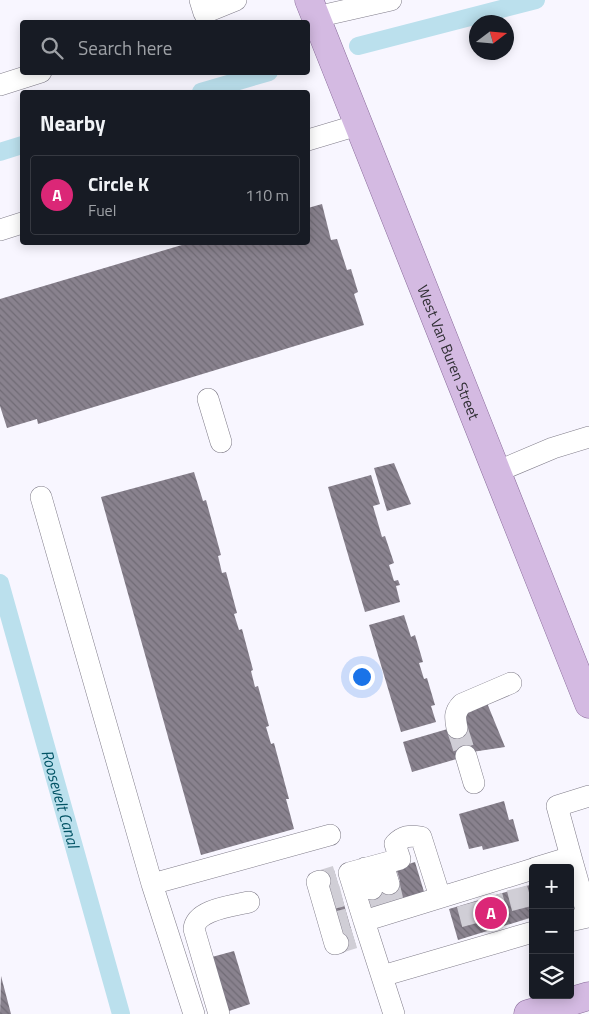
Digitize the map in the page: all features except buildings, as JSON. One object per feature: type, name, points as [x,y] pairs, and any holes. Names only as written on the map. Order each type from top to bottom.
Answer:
[{"type":"main road","name":"West Van Buren Street","points":[[312,9],[589,704]]},
{"type":"main road","points":[[528,1014],[589,996]]},
{"type":"lane","points":[[200,12],[236,0]]},
{"type":"lane","points":[[312,9],[391,0]]},
{"type":"lane","points":[[0,85],[32,75]]},
{"type":"lane","points":[[310,139],[358,125]]},
{"type":"lane","points":[[0,230],[20,224]]},
{"type":"lane","points":[[208,399],[220,442]]},
{"type":"lane","points":[[496,472],[553,448],[589,436]]},
{"type":"lane","points":[[42,497],[152,884],[194,1014]]},
{"type":"lane","points":[[457,728],[454,717],[456,709],[462,704],[511,683]]},
{"type":"lane","points":[[466,756],[474,783]]},
{"type":"lane","points":[[574,920],[588,917],[557,806],[589,796]]},
{"type":"lane","points":[[152,884],[330,835]]},
{"type":"lane","points":[[351,884],[400,859],[395,844],[401,838],[411,835],[420,838],[440,897]]},
{"type":"lane","points":[[550,864],[571,856]]},
{"type":"lane","points":[[362,922],[440,897],[465,897],[490,889],[529,872]]},
{"type":"lane","points":[[351,884],[394,1014]]},
{"type":"lane","points":[[351,884],[362,922]]},
{"type":"lane","points":[[219,1014],[194,929],[195,922],[202,915],[249,902]]},
{"type":"lane","points":[[382,976],[478,941],[503,933],[529,928]]},
{"type":"waterway","name":"Roosevelt Canal","points":[[358,46],[536,0]]},
{"type":"waterway","name":"Roosevelt Canal","points":[[208,90],[259,75]]},
{"type":"waterway","name":"Roosevelt Canal","points":[[0,152],[20,146]]},
{"type":"waterway","name":"Roosevelt Canal","points":[[0,583],[121,1014]]},
{"type":"tunnel","points":[[457,728],[466,756]]},
{"type":"tunnel","points":[[320,881],[336,876]]},
{"type":"tunnel","points":[[389,884],[394,905]]},
{"type":"tunnel","points":[[517,888],[525,919]]},
{"type":"tunnel","points":[[372,889],[377,910]]},
{"type":"tunnel","points":[[326,900],[342,896]]},
{"type":"tunnel","points":[[492,896],[501,926]]},
{"type":"tunnel","points":[[467,904],[475,934]]},
{"type":"tunnel","points":[[333,923],[348,919]]},
{"type":"tunnel","points":[[338,943],[354,938]]},
{"type":"place","name":"Circle K","points":[[491,913]]}]
